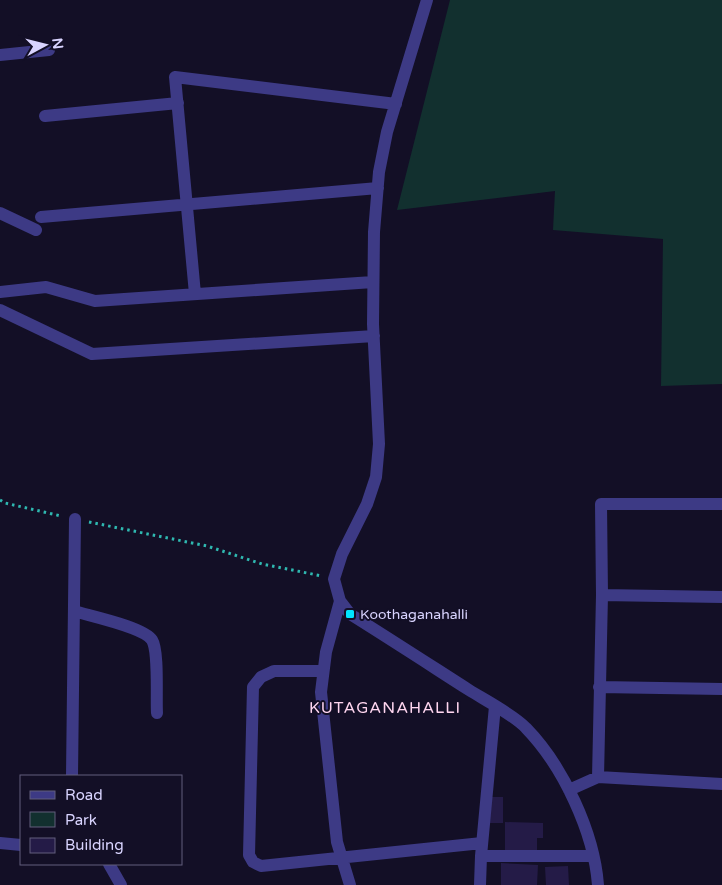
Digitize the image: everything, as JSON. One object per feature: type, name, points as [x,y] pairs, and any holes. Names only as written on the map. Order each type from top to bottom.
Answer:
[{"type":"street","points":[[427,0],[387,132],[379,172],[374,232],[373,282],[380,444],[376,477],[367,504],[342,554],[334,578],[340,601],[350,614],[526,727],[554,764],[569,790],[587,832],[598,885]]},
{"type":"street","points":[[0,55],[49,50]]},
{"type":"street","points":[[194,294],[175,77],[396,104]]},
{"type":"street","points":[[46,116],[178,103]]},
{"type":"street","points":[[42,217],[378,188]]},
{"type":"street","points":[[0,212],[36,230]]},
{"type":"street","points":[[0,292],[46,287],[95,301],[373,282]]},
{"type":"street","points":[[0,310],[92,354],[374,336]]},
{"type":"street","points":[[598,777],[602,594],[601,504],[722,504]]},
{"type":"street","points":[[72,775],[75,519]]},
{"type":"street","points":[[602,594],[722,597]]},
{"type":"street","points":[[340,601],[326,652],[321,692],[337,842],[350,885]]},
{"type":"street","points":[[74,611],[142,631],[153,640],[156,658],[157,713]]},
{"type":"street","points":[[323,671],[274,671],[262,677],[253,687],[249,855],[253,862],[261,866],[482,843]]},
{"type":"street","points":[[599,687],[722,689]]},
{"type":"street","points":[[480,885],[482,843],[495,706]]},
{"type":"street","points":[[569,790],[598,777],[722,784]]},
{"type":"street","points":[[0,843],[20,845]]},
{"type":"street","points":[[481,856],[592,856]]},
{"type":"street","points":[[111,865],[121,885]]},
{"type":"path","points":[[0,500],[4,503],[75,519],[206,546],[262,564],[334,578]]},
{"type":"green space","points":[[450,0],[722,0],[722,384],[661,386],[663,239],[553,230],[555,191],[397,210]]},
{"type":"building","points":[[487,797],[503,797],[503,823],[487,823]]},
{"type":"building","points":[[505,822],[543,823],[543,838],[537,838],[537,852],[505,852]]},
{"type":"building","points":[[501,863],[538,865],[537,885],[501,885]]},
{"type":"building","points":[[568,866],[569,885],[546,885],[545,867]]},
{"type":"place","name":"Koothaganahalli","points":[[350,614]]},
{"type":"district","name":"KUTAGANAHALLI","points":[[385,708]]}]
